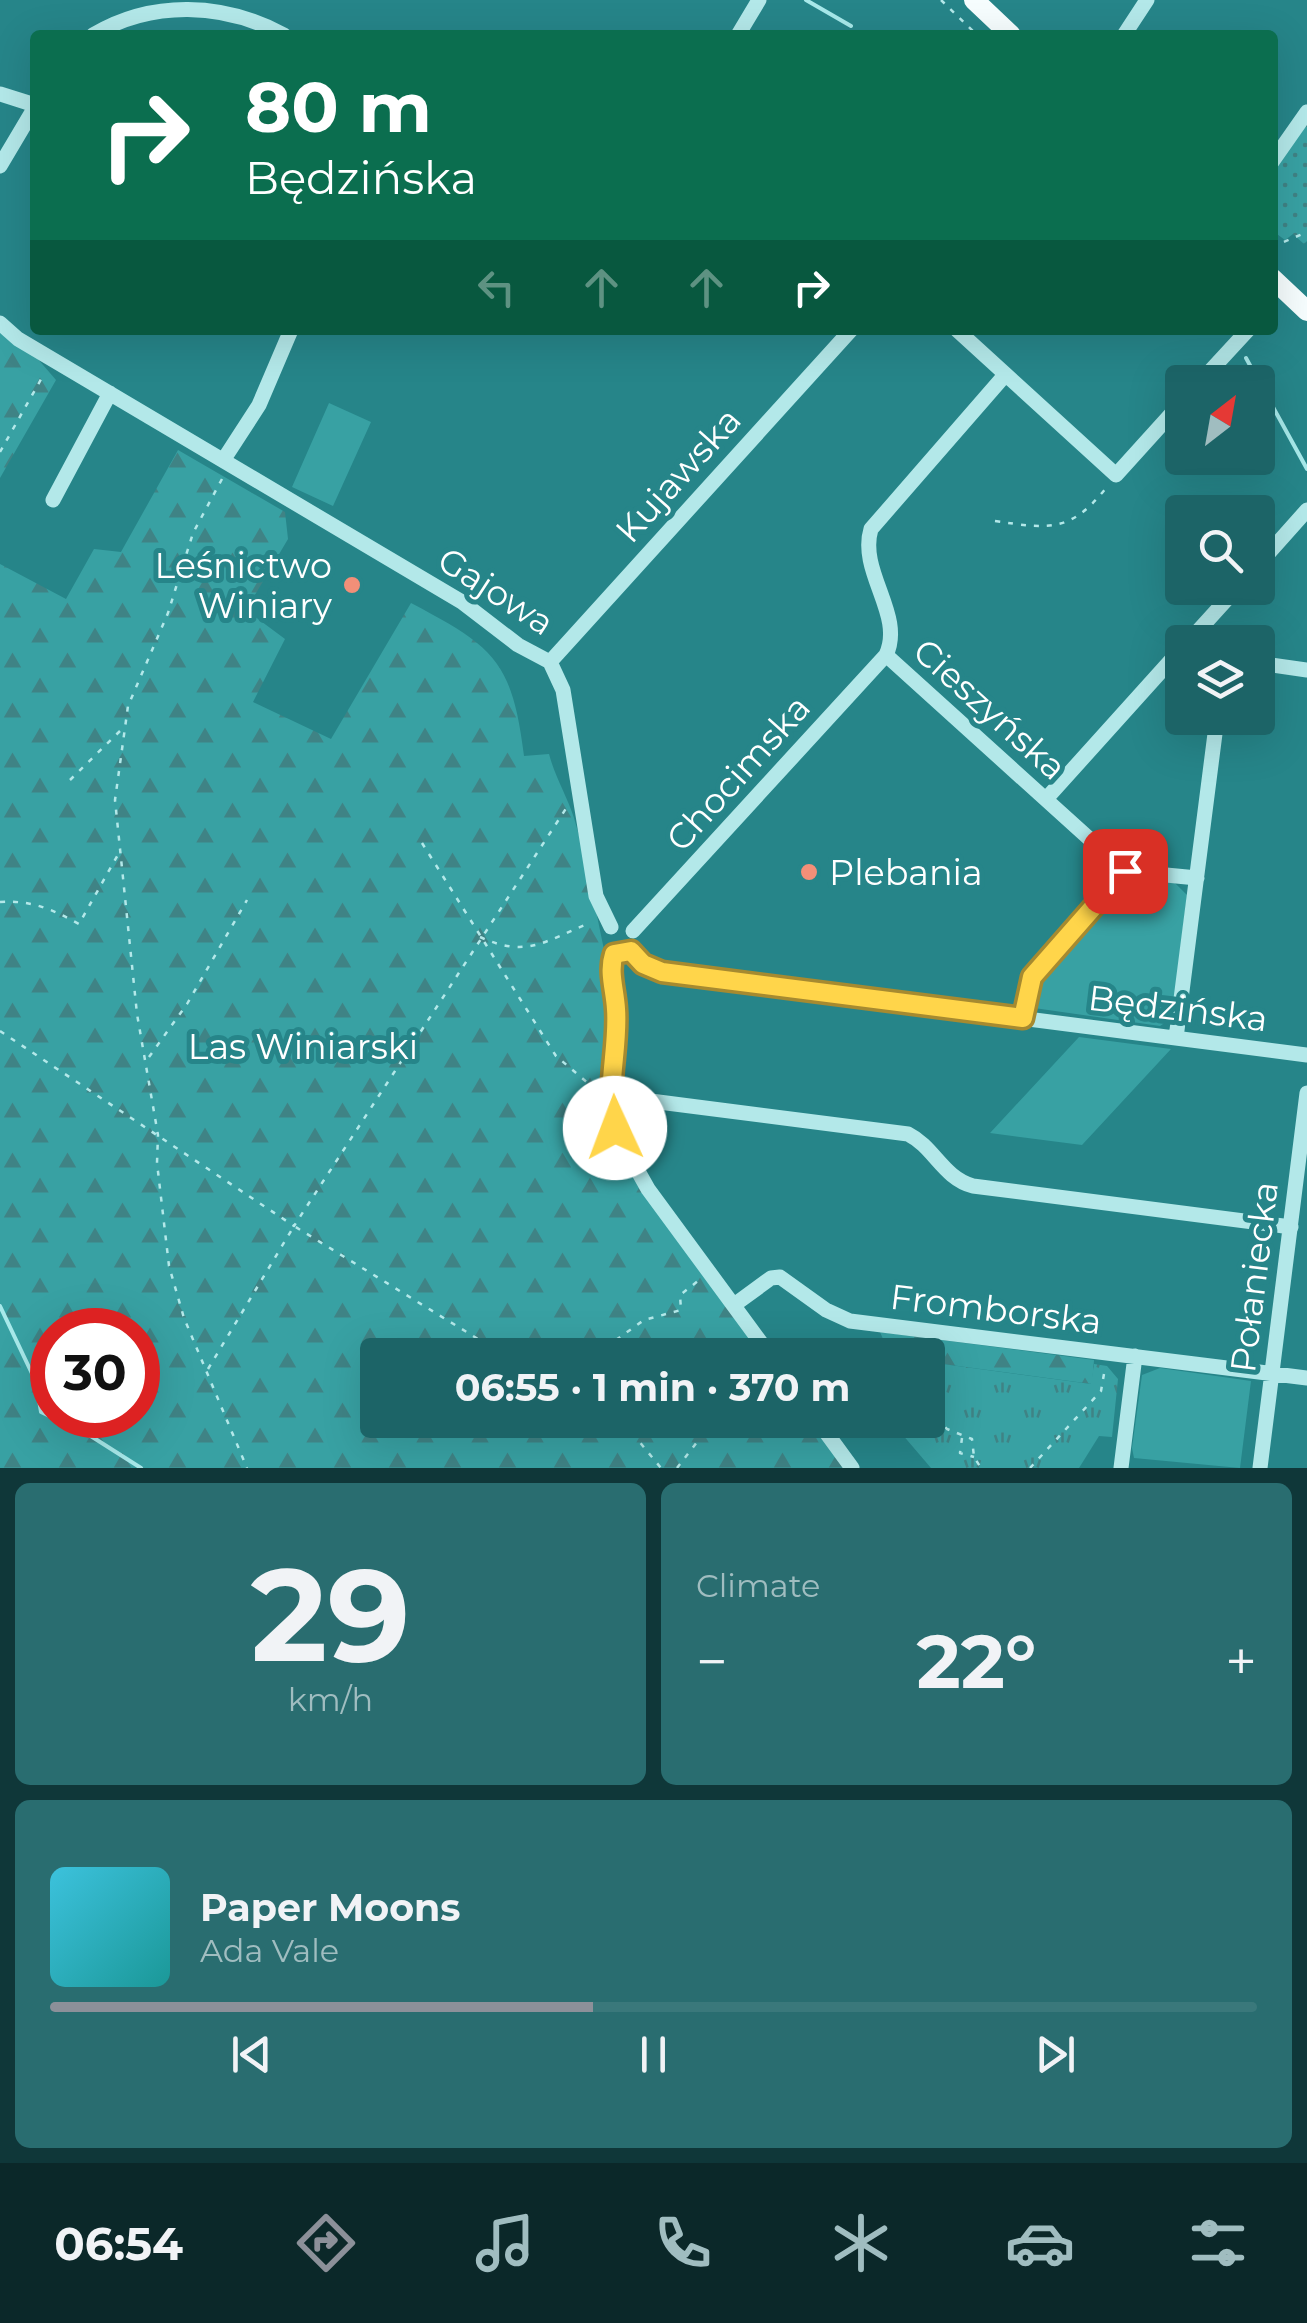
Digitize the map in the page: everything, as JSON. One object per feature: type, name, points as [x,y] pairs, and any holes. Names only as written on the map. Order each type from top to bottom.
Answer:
[{"type":"main road","points":[[974,0],[1006,30]]},
{"type":"main road","points":[[1278,291],[1307,310]]},
{"type":"street","points":[[741,30],[759,0]]},
{"type":"street","points":[[1127,30],[1147,0]]},
{"type":"street","points":[[103,30],[146,8],[184,3],[240,14],[274,30]]},
{"type":"street","points":[[0,94],[30,104]]},
{"type":"street","points":[[1278,153],[1307,112]]},
{"type":"street","points":[[0,166],[30,115]]},
{"type":"street","name":"Gajowa","points":[[0,323],[52,359],[426,579],[525,650],[550,662],[562,690],[596,896],[608,922]]},
{"type":"street","points":[[228,462],[260,406],[289,335]]},
{"type":"street","name":"Kujawska","points":[[550,662],[847,335]]},
{"type":"street","points":[[961,335],[1116,476],[1165,421]]},
{"type":"street","points":[[1216,365],[1243,335]]},
{"type":"street","name":"Cieszyńska","points":[[1005,375],[871,529],[868,551],[892,632],[886,655],[1125,871]]},
{"type":"street","points":[[53,500],[110,393]]},
{"type":"street","points":[[1275,546],[1307,510]]},
{"type":"street","points":[[1203,625],[1221,605]]},
{"type":"street","name":"Chocimska","points":[[633,931],[886,655]]},
{"type":"street","points":[[1275,666],[1307,670]]},
{"type":"street","points":[[1046,799],[1165,667]]},
{"type":"street","points":[[1176,1038],[1215,735]]},
{"type":"street","points":[[1023,1018],[1032,977],[1125,871],[1196,878]]},
{"type":"street","points":[[614,954],[631,951],[636,939],[626,925],[608,922],[606,940],[614,954],[610,970],[617,1022],[612,1096],[615,1128],[632,1162],[758,1338]]},
{"type":"street","name":"Będzińska","points":[[631,951],[643,964],[662,972],[1307,1055]]},
{"type":"street","name":"Połaniecka","points":[[1260,1468],[1291,1227],[1302,1180],[1307,1093]]},
{"type":"street","points":[[612,1096],[908,1134],[922,1142],[952,1176],[973,1186],[1291,1227]]},
{"type":"street","name":"Fromborska","points":[[734,1305],[771,1278],[780,1277],[826,1310],[850,1321],[1307,1378]]},
{"type":"street","points":[[1121,1468],[1135,1356]]},
{"type":"street","points":[[830,1438],[852,1468]]},
{"type":"path","points":[[942,0],[972,30]]},
{"type":"path","points":[[1278,244],[1307,232]]},
{"type":"path","points":[[0,452],[52,359]]},
{"type":"path","points":[[228,462],[193,533],[122,729],[116,781],[137,1014],[148,1058],[158,1135],[157,1163],[169,1266],[184,1318],[246,1468]]},
{"type":"path","points":[[995,520],[1042,528],[1072,522],[1116,476]]},
{"type":"path","points":[[70,780],[122,729]]},
{"type":"path","points":[[207,1371],[294,1226],[576,793]]},
{"type":"path","points":[[422,843],[556,1056],[588,1086],[612,1096]]},
{"type":"path","points":[[0,902],[23,901],[51,908],[79,924],[120,851]]},
{"type":"path","points":[[148,1058],[187,1004],[246,900]]},
{"type":"path","points":[[480,937],[504,948],[523,948],[608,922]]},
{"type":"path","points":[[0,1030],[294,1226],[476,1338]]},
{"type":"path","points":[[619,1338],[644,1320],[681,1310],[682,1290],[702,1278],[717,1281]]},
{"type":"path","points":[[1030,1468],[1102,1391],[1106,1366]]},
{"type":"path","points":[[945,1422],[974,1442],[974,1457],[981,1468]]},
{"type":"path","points":[[962,1437],[960,1453],[974,1457]]},
{"type":"path","points":[[637,1438],[661,1468]]},
{"type":"path","points":[[677,1468],[700,1438]]},
{"type":"green space","points":[[1307,119],[1304,244],[1293,234],[1285,240],[1278,235],[1278,162]]},
{"type":"green space","points":[[0,333],[37,358],[56,380],[0,478]]},
{"type":"green space","points":[[329,403],[371,422],[333,506],[292,487]]},
{"type":"green space","name":"Las Winiarski","points":[[178,450],[285,512],[288,539],[246,610],[285,639],[253,702],[331,739],[411,603],[462,632],[494,660],[513,698],[524,756],[549,754],[584,853],[609,981],[604,1091],[610,1134],[750,1338],[360,1338],[360,1438],[823,1438],[845,1468],[0,1468],[0,564],[66,599],[94,549],[121,552]]},
{"type":"green space","points":[[1139,879],[1175,883],[1187,895],[1172,1018],[1160,1026],[1034,1008],[1031,1002],[1037,988],[1077,932],[1111,897]]},
{"type":"green space","points":[[1079,1037],[1171,1049],[1082,1145],[990,1133]]},
{"type":"green space","points":[[880,1332],[926,1338],[883,1338]]},
{"type":"green space","points":[[945,1341],[1094,1360],[1092,1384],[945,1364]]},
{"type":"green space","points":[[945,1364],[1091,1384],[1094,1364],[1107,1366],[1118,1379],[1112,1437],[1099,1436],[1079,1468],[931,1468],[905,1438],[945,1438]]},
{"type":"green space","points":[[1160,1368],[1251,1381],[1240,1468],[1134,1458],[1142,1375]]},
{"type":"waterway","points":[[806,0],[851,26]]},
{"type":"waterway","points":[[1246,358],[1307,469]]},
{"type":"waterway","points":[[0,1306],[36,1382],[41,1412],[86,1433],[141,1468]]},
{"type":"place","name":"Leśnictwo Winiary","points":[[352,585]]},
{"type":"place","name":"Plebania","points":[[809,872]]},
{"type":"route","points":[[615,1128],[611,1106],[617,1022],[610,970],[614,954],[631,951],[643,964],[662,972],[1023,1018],[1028,985],[1036,971],[1125,871]]}]
